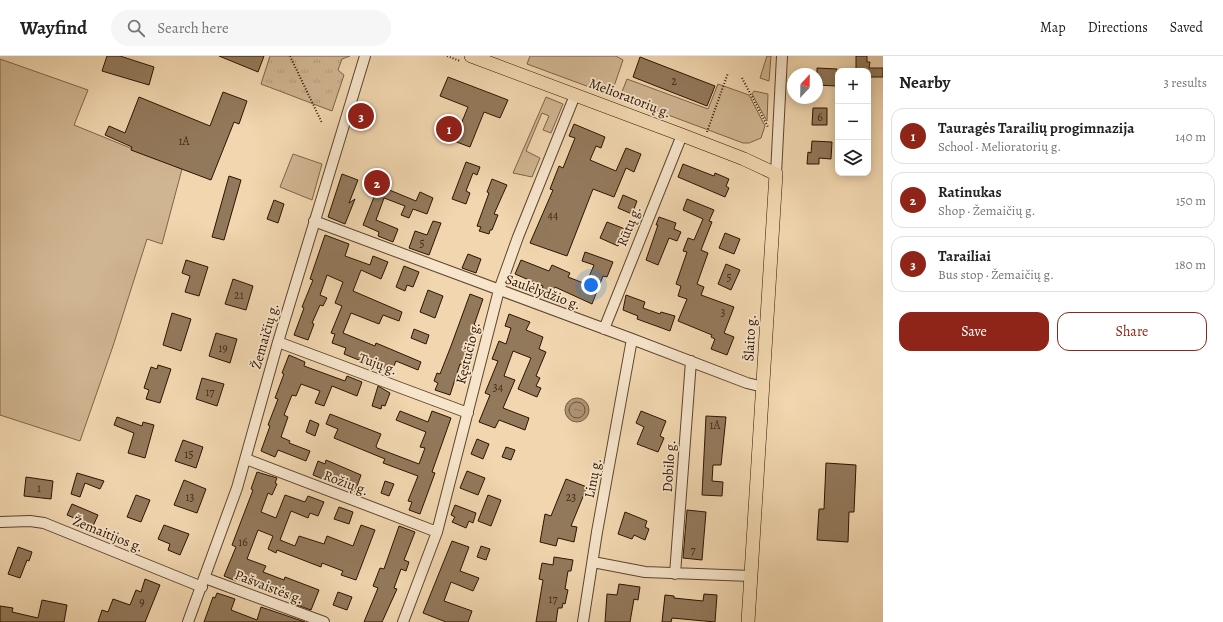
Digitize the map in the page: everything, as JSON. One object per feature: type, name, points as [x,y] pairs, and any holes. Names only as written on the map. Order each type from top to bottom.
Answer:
[{"type":"main road","name":"Melioratorių g.","points":[[471,56],[682,135],[744,159],[776,174]]},
{"type":"main road","name":"Šlaito g.","points":[[748,622],[776,174]]},
{"type":"street","name":"Žemaičių g.","points":[[188,622],[246,459],[278,342],[365,56]]},
{"type":"street","name":"Šlaito g.","points":[[776,174],[782,56]]},
{"type":"street","name":"Kęstučio g.","points":[[403,622],[437,532],[499,290],[518,237],[575,95]]},
{"type":"street","name":"Rūtų g.","points":[[604,329],[682,135]]},
{"type":"street","name":"Saulėlydžio g.","points":[[314,221],[747,383],[763,387]]},
{"type":"street","name":"Linų g.","points":[[583,622],[593,562],[596,532],[632,339]]},
{"type":"street","name":"Tujų g.","points":[[278,342],[468,413]]},
{"type":"street","name":"Dobilo g.","points":[[675,574],[691,361]]},
{"type":"street","name":"Rožių g.","points":[[246,459],[437,532]]},
{"type":"street","name":"Žemaitijos g.","points":[[0,522],[30,521],[44,523],[203,582]]},
{"type":"street","points":[[593,562],[645,572],[751,576]]},
{"type":"street","name":"Pašvaistės g.","points":[[203,582],[324,622]]},
{"type":"path","points":[[290,56],[322,123]]},
{"type":"path","points":[[706,133],[728,73]]},
{"type":"path","points":[[742,78],[768,127]]},
{"type":"green space","points":[[270,56],[350,56],[342,59],[338,70],[344,75],[332,111],[261,84]]},
{"type":"green space","points":[[530,56],[616,56],[623,60],[611,95],[527,64]]},
{"type":"green space","points":[[767,56],[771,56],[769,81],[760,78]]},
{"type":"green space","points":[[0,59],[88,90],[74,125],[182,169],[162,244],[147,239],[113,346],[80,441],[0,415]]},
{"type":"green space","points":[[627,79],[708,109],[718,84],[749,95],[765,126],[761,138],[749,143],[743,143],[620,97]]},
{"type":"green space","points":[[754,91],[768,94],[767,121],[752,94]]},
{"type":"green space","points":[[546,97],[563,104],[551,133],[543,130],[549,116],[542,113],[526,151],[540,158],[532,177],[513,173]]},
{"type":"green space","points":[[293,154],[322,164],[312,200],[280,187]]},
{"type":"water","points":[[577,398],[586,401],[589,410],[586,419],[577,422],[568,419],[565,410],[568,401]]},
{"type":"building","points":[[107,56],[120,56],[154,67],[149,85],[102,71]]},
{"type":"building","points":[[219,56],[264,56],[258,72]]},
{"type":"building","points":[[856,56],[867,56],[867,62],[870,62],[869,68],[856,68]]},
{"type":"building","points":[[640,57],[715,86],[707,106],[633,77]]},
{"type":"building","points":[[823,68],[835,69],[835,86],[823,85]]},
{"type":"building","points":[[871,68],[883,68],[883,77],[871,77]]},
{"type":"building","points":[[448,77],[508,100],[500,118],[484,112],[470,147],[454,141],[468,107],[440,96]]},
{"type":"building","points":[[223,92],[247,101],[239,124],[234,122],[211,180],[131,150],[132,147],[105,135],[109,126],[125,133],[139,97],[210,126]]},
{"type":"building","points":[[813,108],[827,108],[827,125],[812,125]]},
{"type":"building","points":[[574,124],[605,137],[601,148],[596,146],[590,160],[616,171],[626,148],[641,154],[634,172],[626,168],[614,197],[593,189],[567,256],[530,243],[553,190],[550,189],[559,166],[563,168],[575,138],[569,136]]},
{"type":"building","points":[[812,141],[832,142],[831,159],[819,158],[819,164],[807,164],[808,152],[811,153]]},
{"type":"building","points":[[466,162],[480,167],[477,175],[473,173],[466,191],[470,193],[466,204],[452,199]]},
{"type":"building","points":[[683,164],[714,176],[715,173],[729,179],[726,186],[729,188],[725,197],[678,177]]},
{"type":"building","points":[[342,174],[358,180],[349,203],[355,199],[345,224],[328,217]]},
{"type":"building","points":[[377,174],[391,179],[387,189],[416,201],[420,192],[433,198],[427,214],[413,209],[409,218],[401,215],[405,206],[384,198],[376,220],[398,229],[393,242],[378,236],[379,232],[363,225],[374,197],[367,190],[373,186]]},
{"type":"building","points":[[229,176],[241,180],[224,240],[212,237]]},
{"type":"building","points":[[492,179],[507,185],[494,214],[498,215],[489,234],[479,231],[481,227],[477,226],[489,193],[487,192]]},
{"type":"building","points":[[623,195],[637,201],[632,214],[618,208]]},
{"type":"building","points":[[687,199],[714,210],[709,221],[712,222],[701,250],[708,253],[697,284],[704,287],[701,295],[734,307],[724,333],[734,337],[727,355],[711,349],[715,339],[711,337],[712,335],[678,321],[687,299],[678,296],[681,286],[676,284],[687,252],[683,251],[688,238],[694,240],[703,219],[683,210]]},
{"type":"building","points":[[274,200],[284,204],[278,223],[267,219]]},
{"type":"building","points":[[659,217],[676,223],[674,229],[681,232],[677,241],[669,238],[658,265],[646,260],[658,225],[656,225]]},
{"type":"building","points":[[433,221],[441,223],[429,255],[409,248],[415,231],[427,235]]},
{"type":"building","points":[[607,222],[625,229],[618,246],[600,238]]},
{"type":"building","points":[[725,233],[740,239],[734,254],[719,248]]},
{"type":"building","points":[[325,235],[349,244],[345,256],[370,265],[373,256],[388,262],[381,279],[361,270],[353,291],[402,312],[399,321],[383,315],[379,324],[351,313],[343,333],[375,346],[376,343],[421,362],[418,370],[396,361],[391,373],[344,354],[346,348],[332,343],[335,334],[331,333],[342,306],[335,303],[343,282],[327,275],[320,295],[327,298],[323,306],[320,305],[312,323],[314,324],[308,340],[294,335],[304,308],[302,307],[313,280],[310,279]]},
{"type":"building","points":[[585,252],[613,262],[607,277],[603,276],[592,304],[555,287],[552,294],[542,290],[543,286],[515,274],[521,260],[549,271],[552,265],[570,273],[568,277],[586,284],[594,265],[582,261]]},
{"type":"building","points":[[468,254],[481,259],[476,273],[462,268]]},
{"type":"building","points":[[186,260],[208,267],[199,296],[185,292],[190,276],[182,273]]},
{"type":"building","points":[[726,264],[740,270],[731,290],[718,284]]},
{"type":"building","points":[[404,266],[419,272],[413,287],[407,285],[405,291],[396,287]]},
{"type":"building","points":[[233,279],[253,286],[246,310],[225,304]]},
{"type":"building","points":[[428,290],[443,296],[435,318],[420,312]]},
{"type":"building","points":[[470,294],[483,299],[474,325],[476,326],[465,356],[468,357],[464,366],[460,364],[450,395],[435,390],[438,383],[434,381],[437,373],[440,374]]},
{"type":"building","points":[[626,295],[645,302],[643,308],[660,314],[661,312],[675,316],[670,331],[637,319],[638,316],[623,310]]},
{"type":"building","points":[[172,313],[191,319],[181,351],[163,345]]},
{"type":"building","points":[[509,314],[530,322],[526,330],[543,337],[539,349],[546,352],[536,376],[540,378],[536,386],[541,388],[537,397],[518,389],[531,358],[513,351],[504,376],[515,380],[503,408],[529,418],[525,430],[499,420],[495,428],[479,422],[490,395],[485,393],[498,361],[492,359],[499,341],[506,344],[511,328],[505,326]]},
{"type":"building","points":[[414,329],[429,335],[426,344],[411,338]]},
{"type":"building","points":[[216,333],[237,339],[230,363],[209,356]]},
{"type":"building","points":[[289,355],[305,362],[304,366],[345,381],[347,376],[362,382],[357,396],[332,386],[324,406],[315,403],[320,391],[301,384],[296,396],[292,395],[284,415],[288,417],[281,437],[290,441],[289,443],[310,451],[306,461],[278,450],[275,457],[261,451],[270,426],[268,425],[278,399],[275,398]]},
{"type":"building","points":[[158,365],[171,369],[160,403],[146,399],[149,390],[144,388],[151,367],[157,369]]},
{"type":"building","points":[[202,378],[224,384],[217,406],[196,399]]},
{"type":"building","points":[[378,386],[390,393],[385,406],[382,405],[381,409],[372,406]]},
{"type":"building","points":[[400,411],[428,422],[432,411],[451,418],[432,472],[435,473],[420,514],[409,510],[412,502],[408,501],[418,476],[383,463],[385,459],[334,438],[338,429],[326,424],[330,414],[381,434],[376,446],[377,448],[419,464],[425,448],[420,447],[426,432],[396,420]]},
{"type":"building","points":[[641,411],[666,421],[660,436],[664,438],[658,452],[637,444],[644,427],[636,423]]},
{"type":"building","points":[[706,416],[726,417],[721,465],[713,465],[712,481],[723,482],[722,496],[702,495]]},
{"type":"building","points":[[117,417],[142,426],[143,422],[154,425],[145,458],[128,453],[134,433],[114,425]]},
{"type":"building","points":[[310,420],[319,424],[315,436],[306,432]]},
{"type":"building","points":[[477,439],[489,444],[483,459],[471,454]]},
{"type":"building","points":[[183,440],[203,447],[196,468],[175,461]]},
{"type":"building","points":[[506,447],[515,450],[511,460],[502,457]]},
{"type":"building","points":[[326,460],[361,475],[355,492],[313,475],[318,461],[325,464]]},
{"type":"building","points":[[826,463],[856,465],[854,512],[849,512],[848,542],[817,540],[819,509],[824,509]]},
{"type":"building","points":[[467,471],[485,478],[478,495],[460,488]]},
{"type":"building","points":[[257,472],[277,478],[275,483],[277,484],[272,495],[268,493],[261,512],[276,518],[285,495],[305,502],[308,496],[324,502],[318,516],[310,513],[308,518],[291,511],[280,540],[295,546],[299,536],[324,544],[327,536],[353,546],[361,525],[375,530],[356,580],[341,575],[343,571],[322,563],[321,567],[277,550],[276,553],[268,549],[273,536],[258,530],[247,559],[266,566],[263,572],[284,580],[285,577],[319,590],[311,610],[294,604],[296,601],[269,591],[271,586],[243,575],[241,581],[236,579],[236,581],[224,576],[236,547],[232,545],[253,490],[251,489]]},
{"type":"building","points":[[77,473],[104,481],[100,489],[85,483],[80,497],[71,494]]},
{"type":"building","points":[[26,477],[53,481],[51,499],[24,496]]},
{"type":"building","points":[[566,479],[587,487],[571,526],[577,527],[574,542],[558,538],[556,546],[540,542],[545,514],[551,516]]},
{"type":"building","points":[[184,480],[206,489],[197,513],[174,505]]},
{"type":"building","points":[[385,481],[394,484],[389,496],[381,493]]},
{"type":"building","points":[[136,495],[150,500],[141,522],[127,517]]},
{"type":"building","points":[[488,495],[501,500],[491,526],[478,521]]},
{"type":"building","points":[[72,504],[98,515],[93,526],[67,515]]},
{"type":"building","points":[[455,505],[476,513],[473,523],[469,521],[466,528],[452,522],[455,517],[451,515]]},
{"type":"building","points":[[339,507],[353,512],[349,524],[334,519]]},
{"type":"building","points":[[687,510],[706,512],[702,560],[683,558]]},
{"type":"building","points":[[625,512],[647,521],[645,527],[649,529],[645,540],[634,535],[632,539],[618,534]]},
{"type":"building","points":[[164,525],[189,534],[180,555],[168,550],[170,544],[158,539]]},
{"type":"building","points":[[399,526],[415,532],[404,560],[409,562],[406,571],[401,569],[394,588],[397,589],[382,622],[364,622],[378,588],[373,586],[380,568],[384,569]]},
{"type":"building","points":[[452,541],[469,547],[460,571],[479,578],[473,591],[451,582],[444,601],[472,611],[468,622],[446,622],[423,613]]},
{"type":"building","points":[[481,546],[490,549],[486,560],[477,557]]},
{"type":"building","points":[[18,547],[32,552],[20,578],[8,574]]},
{"type":"building","points":[[554,557],[573,560],[571,571],[568,571],[565,589],[568,590],[565,604],[563,603],[562,608],[558,608],[556,622],[536,622],[543,580],[539,579],[542,563],[553,565]]},
{"type":"building","points":[[145,579],[160,585],[145,622],[98,622],[102,610],[108,612],[113,599],[130,605],[136,590],[141,592]]},
{"type":"building","points":[[619,584],[640,587],[638,600],[634,599],[630,622],[605,622],[607,594],[617,595]]},
{"type":"building","points":[[338,592],[352,597],[347,610],[333,605]]},
{"type":"building","points":[[217,593],[235,599],[231,610],[257,620],[261,607],[305,622],[204,622],[213,597],[215,598]]},
{"type":"building","points":[[704,594],[717,595],[715,622],[672,618],[671,622],[662,622],[665,595],[674,596],[674,598],[703,601]]},
{"type":"building","points":[[42,600],[67,605],[64,622],[0,622],[0,606],[13,608],[12,612],[38,618]]},
{"type":"place","name":"Tarailiai","points":[[361,116]]},
{"type":"place","name":"Tauragės Tarailių progimnazija","points":[[449,129]]},
{"type":"place","name":"Ratinukas","points":[[377,183]]}]
